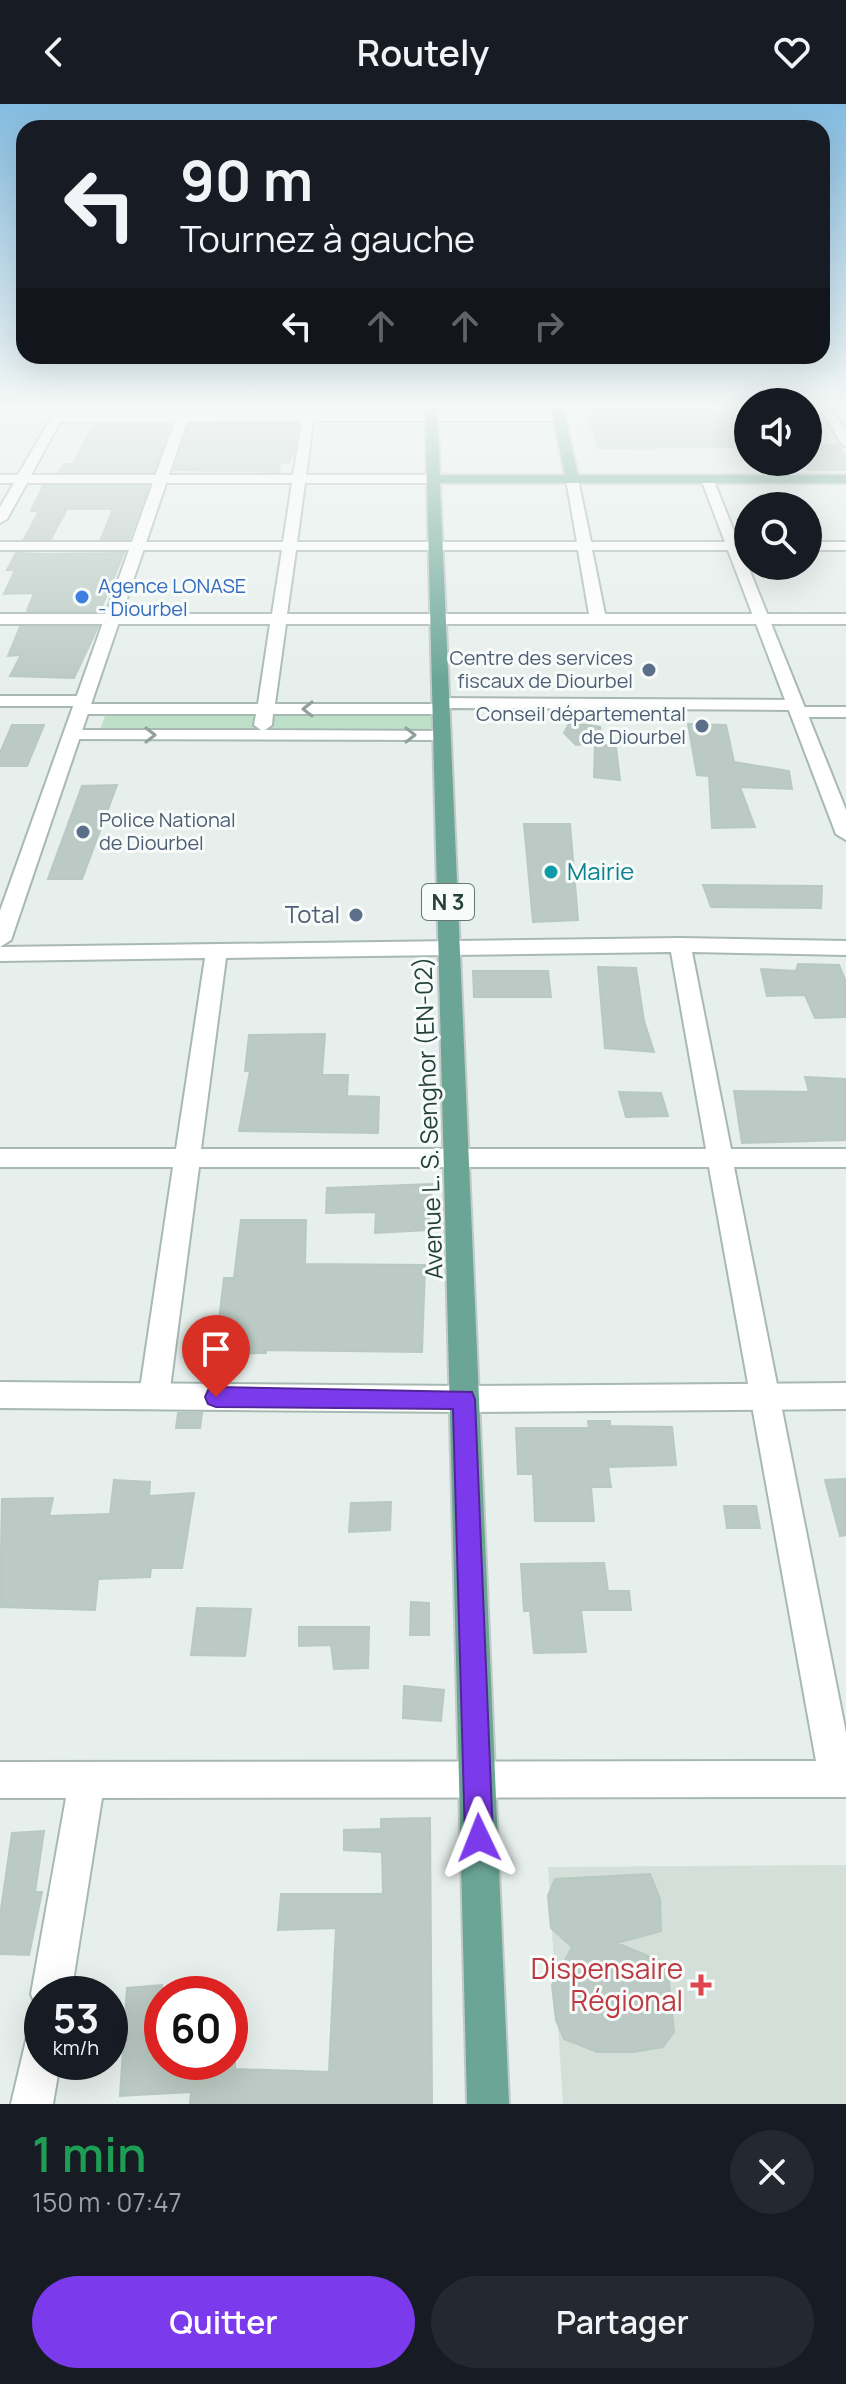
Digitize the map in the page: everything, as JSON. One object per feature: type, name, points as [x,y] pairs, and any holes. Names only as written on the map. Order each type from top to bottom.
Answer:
[{"type":"main road","name":"Avenue L. S. Senghor (EN-02)","points":[[435,497],[464,1399]]},
{"type":"main road","name":"N 3","points":[[464,1399],[488,2104]]},
{"type":"street","points":[[0,519],[12,497]]},
{"type":"street","points":[[0,940],[154,497]]},
{"type":"street","points":[[261,735],[296,497]]},
{"type":"street","points":[[576,497],[598,619]]},
{"type":"street","points":[[716,497],[734,532]]},
{"type":"street","points":[[0,546],[734,546]]},
{"type":"street","points":[[822,546],[846,546]]},
{"type":"street","points":[[751,580],[762,619],[846,834]]},
{"type":"street","points":[[0,619],[846,619]]},
{"type":"street","points":[[0,701],[265,709],[442,706],[797,708],[846,712]]},
{"type":"street","points":[[72,735],[442,735]]},
{"type":"street","points":[[0,1780],[841,1779],[680,945]]},
{"type":"street","points":[[0,954],[680,945],[846,948]]},
{"type":"street","points":[[154,1396],[216,953]]},
{"type":"street","points":[[0,1158],[846,1158]]},
{"type":"street","points":[[0,1395],[464,1399],[846,1396]]},
{"type":"street","points":[[54,1976],[87,1780]]},
{"type":"street","points":[[32,2104],[36,2080]]},
{"type":"shaded area","name":"Dispensaire Régional","points":[[846,1865],[846,2104],[563,2104],[548,1867]]},
{"type":"green space","points":[[106,713],[434,714],[434,730],[100,730]]},
{"type":"building","points":[[38,497],[145,497],[129,539],[101,539],[113,509],[67,509],[51,539],[24,539],[39,511],[31,511]]},
{"type":"building","points":[[16,553],[124,553],[100,611],[27,611],[34,593],[4,594],[15,570],[7,570]]},
{"type":"building","points":[[20,627],[98,627],[74,678],[10,676],[21,655],[8,656]]},
{"type":"building","points":[[570,722],[600,727],[604,742],[576,745],[564,733]]},
{"type":"building","points":[[688,724],[726,725],[734,762],[789,771],[792,789],[740,787],[755,827],[712,828],[709,776],[697,775]]},
{"type":"building","points":[[12,725],[44,725],[27,766],[0,766],[0,753]]},
{"type":"building","points":[[595,743],[616,747],[620,780],[594,777]]},
{"type":"building","name":"Police National de Diourbel","points":[[117,785],[82,879],[48,879],[82,786]]},
{"type":"building","name":"Mairie","points":[[524,824],[570,824],[578,920],[533,922]]},
{"type":"building","points":[[703,885],[822,886],[821,908],[711,907]]},
{"type":"building","points":[[798,964],[839,965],[846,982],[846,1017],[815,1018],[805,995],[767,996],[761,969],[796,971]]},
{"type":"building","points":[[598,967],[636,968],[644,1021],[654,1052],[605,1048]]},
{"type":"building","points":[[473,971],[548,971],[551,997],[474,997]]},
{"type":"building","points":[[325,1034],[322,1075],[348,1075],[347,1096],[379,1097],[378,1133],[239,1131],[250,1071],[245,1071],[249,1035]]},
{"type":"building","points":[[805,1077],[846,1079],[846,1140],[742,1143],[734,1091],[809,1092]]},
{"type":"building","points":[[619,1092],[661,1093],[668,1116],[626,1117]]},
{"type":"building","points":[[432,1184],[428,1230],[375,1233],[376,1212],[326,1213],[327,1188]]},
{"type":"building","points":[[241,1220],[306,1220],[305,1264],[425,1265],[422,1352],[266,1350],[266,1353],[215,1354],[224,1278],[234,1278]]},
{"type":"building","points":[[178,1413],[202,1413],[200,1428],[176,1428]]},
{"type":"building","points":[[588,1421],[610,1421],[610,1426],[672,1427],[676,1465],[608,1467],[611,1487],[591,1487],[594,1521],[535,1521],[533,1474],[518,1474],[516,1428],[589,1428]]},
{"type":"building","points":[[846,1479],[846,1535],[840,1536],[825,1480]]},
{"type":"building","points":[[114,1480],[150,1482],[149,1496],[194,1493],[182,1568],[151,1568],[150,1577],[98,1579],[95,1610],[0,1607],[2,1499],[53,1498],[49,1516],[110,1514]]},
{"type":"building","points":[[391,1502],[390,1530],[349,1532],[351,1503]]},
{"type":"building","points":[[724,1506],[756,1506],[760,1528],[727,1528]]},
{"type":"building","points":[[604,1563],[608,1591],[629,1591],[631,1610],[581,1610],[586,1652],[534,1653],[530,1611],[524,1611],[521,1564]]},
{"type":"building","points":[[411,1602],[429,1603],[429,1635],[410,1635]]},
{"type":"building","points":[[197,1608],[251,1609],[245,1656],[191,1655]]},
{"type":"building","points":[[299,1627],[369,1627],[368,1668],[334,1669],[331,1645],[299,1646]]},
{"type":"building","points":[[404,1686],[444,1690],[441,1721],[403,1718]]},
{"type":"building","points":[[430,1818],[432,2104],[190,2104],[191,2092],[120,2096],[121,2080],[128,2080],[128,1988],[144,1987],[144,2080],[248,2080],[248,2069],[329,2072],[336,1928],[278,1930],[281,1894],[383,1894],[382,1852],[344,1850],[344,1830],[381,1829],[381,1819]]},
{"type":"building","points":[[44,1831],[35,1892],[42,1892],[29,1955],[0,1954],[0,1916],[12,1833]]},
{"type":"building","points":[[650,1874],[660,1899],[661,1931],[617,1943],[667,1964],[674,2032],[663,2047],[633,2052],[597,2052],[564,2039],[556,2020],[552,1985],[572,1947],[551,1928],[548,1896],[555,1879]]},
{"type":"place","name":"Agence LONASE - Diourbel","points":[[82,597]]},
{"type":"place","name":"Centre des services fiscaux de Diourbel","points":[[649,670]]},
{"type":"place","name":"Conseil départemental de Diourbel","points":[[702,726]]},
{"type":"place","name":"Police National de Diourbel","points":[[83,832]]},
{"type":"place","name":"Mairie","points":[[551,872]]},
{"type":"place","name":"Total","points":[[356,915]]},
{"type":"place","name":"Dispensaire Régional","points":[[701,1985]]},
{"type":"route","points":[[216,1397],[464,1399],[479,1838]]}]
